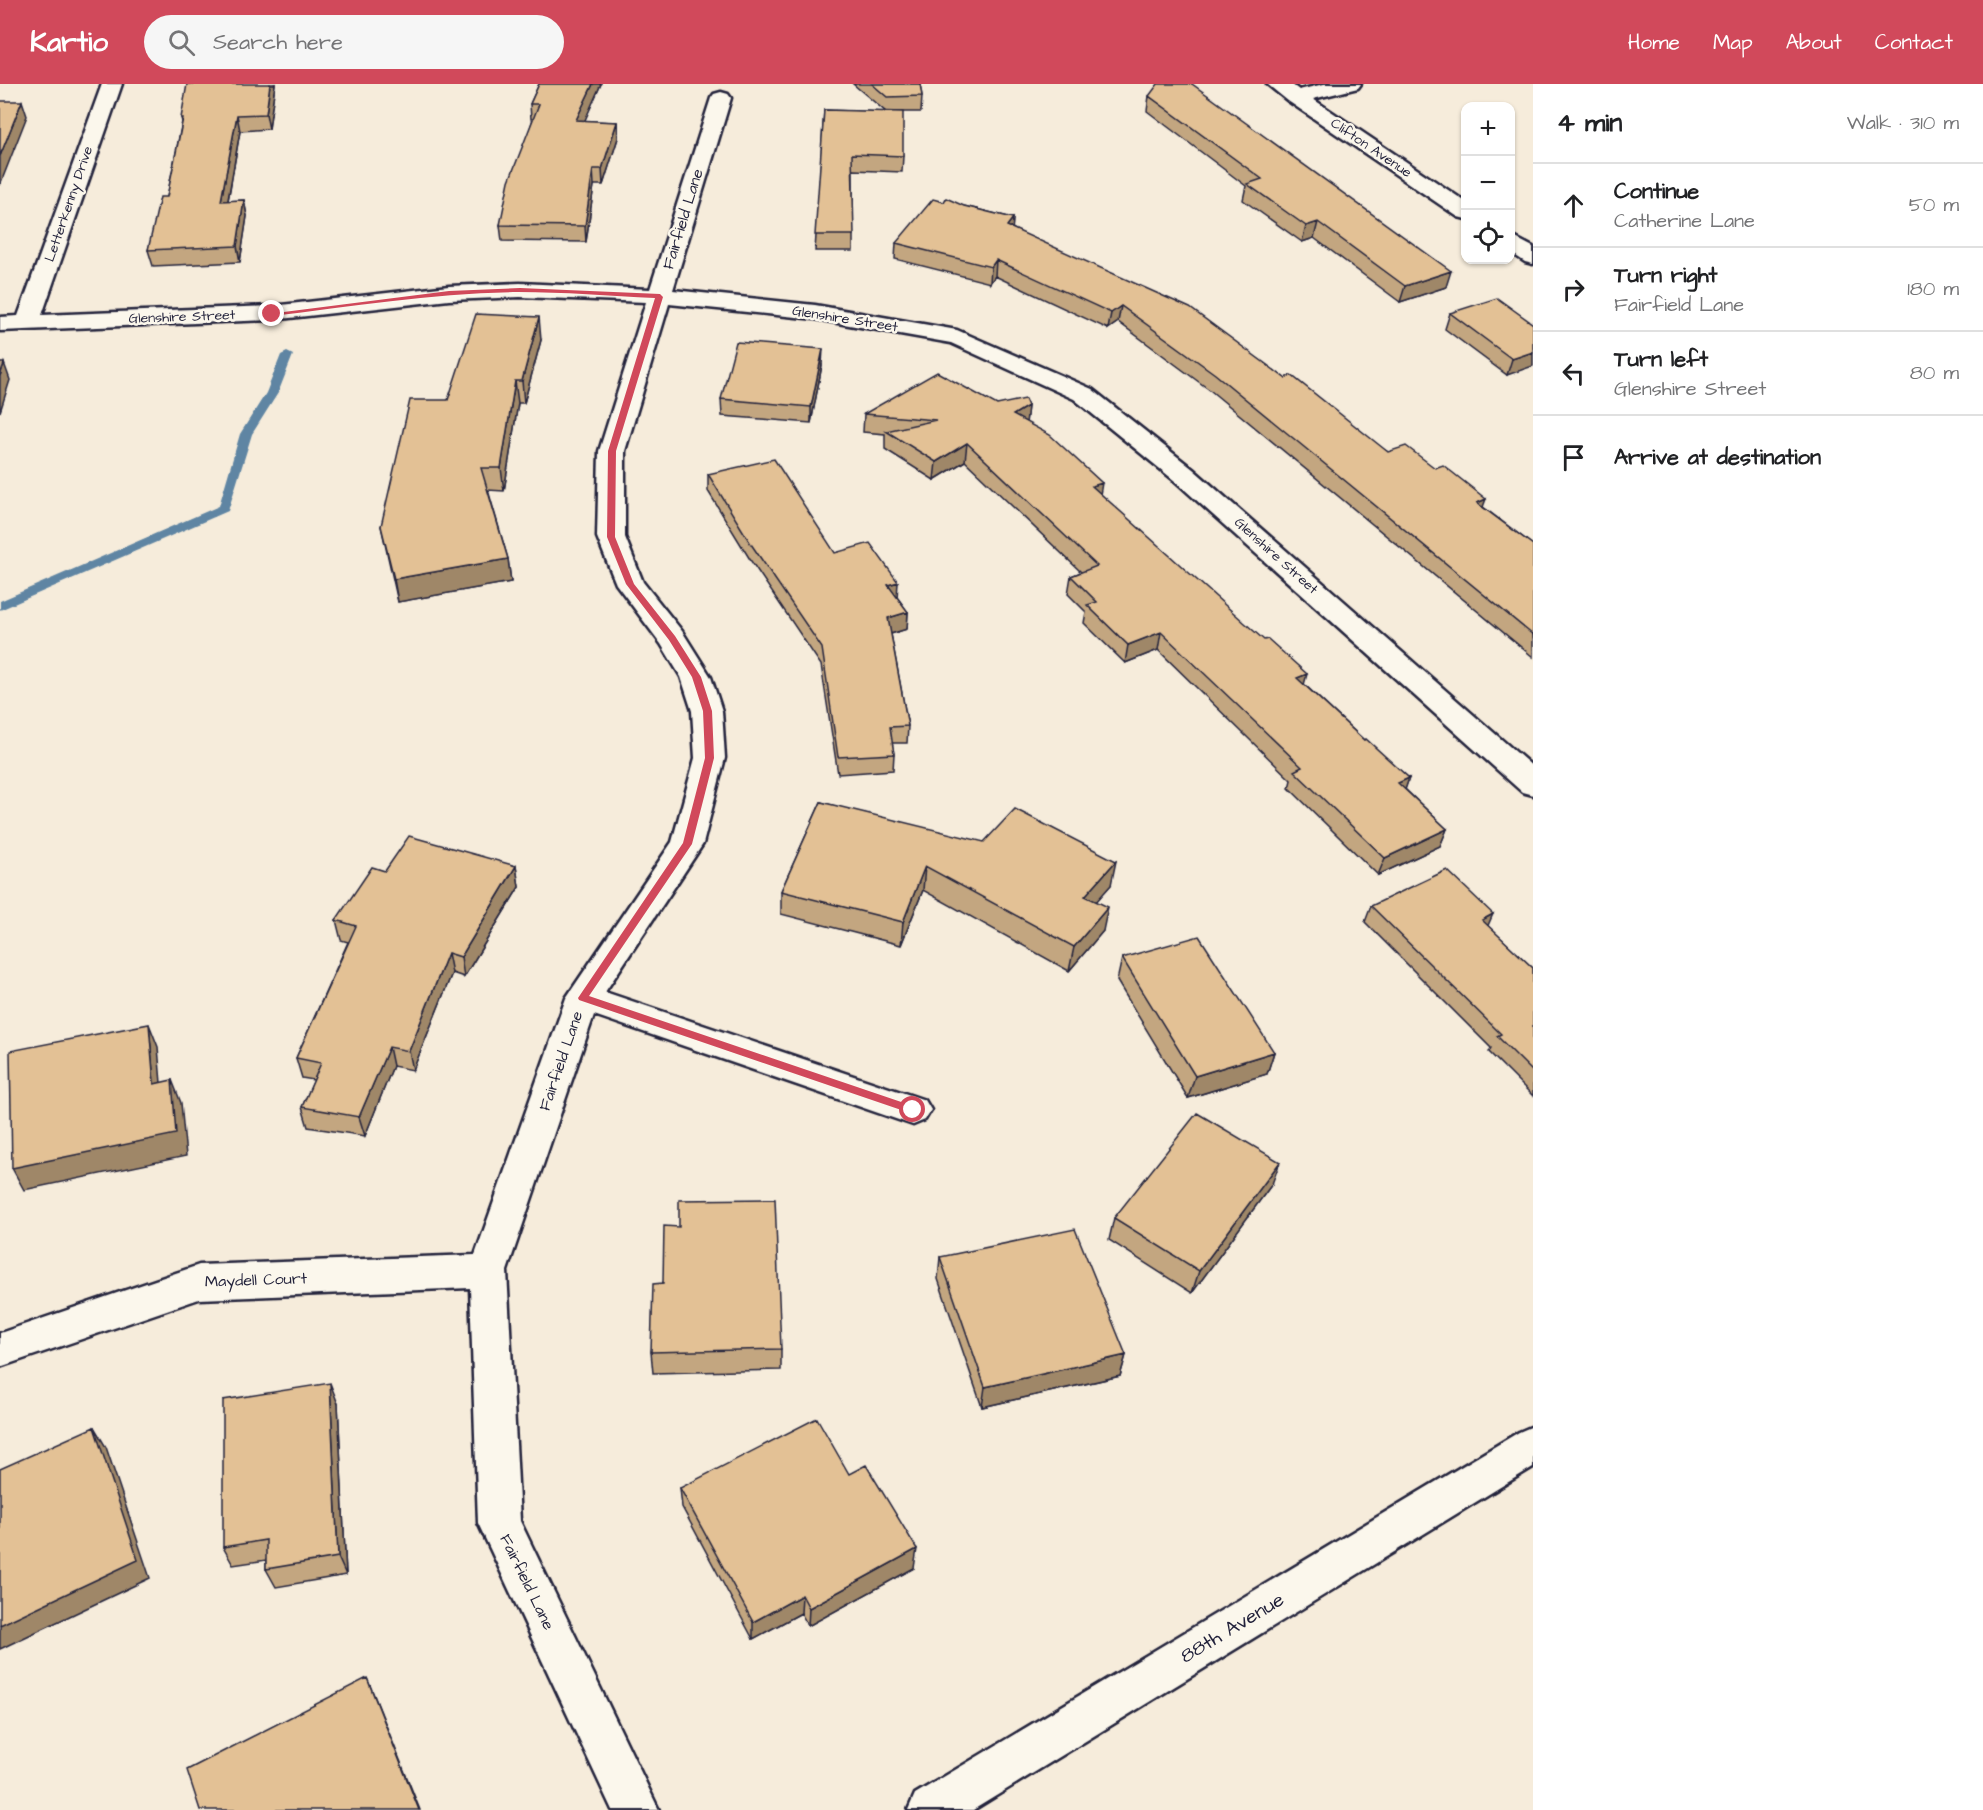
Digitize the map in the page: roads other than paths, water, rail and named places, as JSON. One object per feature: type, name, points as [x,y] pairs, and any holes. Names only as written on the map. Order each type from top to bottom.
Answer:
[{"type":"street","name":"Letterkenny Drive","points":[[27,323],[112,84]]},
{"type":"street","name":"Clifton Avenue","points":[[1276,84],[1463,210]]},
{"type":"street","points":[[1295,97],[1351,84]]},
{"type":"street","name":"Fairfield Lane","points":[[636,1810],[499,1523],[488,1271],[583,998],[687,844],[710,758],[707,711],[696,677],[672,638],[630,584],[611,537],[612,451],[721,98]]},
{"type":"street","points":[[1515,245],[1533,257]]},
{"type":"street","name":"Glenshire Street","points":[[0,324],[272,314],[480,292],[520,290],[660,297],[815,312],[957,337],[1083,394],[1184,475],[1533,784]]},
{"type":"street","points":[[583,998],[913,1110]]},
{"type":"street","name":"Maydell Court","points":[[0,1350],[199,1282],[488,1271]]},
{"type":"street","name":"88th Avenue","points":[[931,1810],[1533,1445]]},
{"type":"waterway","points":[[0,606],[224,508],[246,434],[272,393],[287,355]]}]
